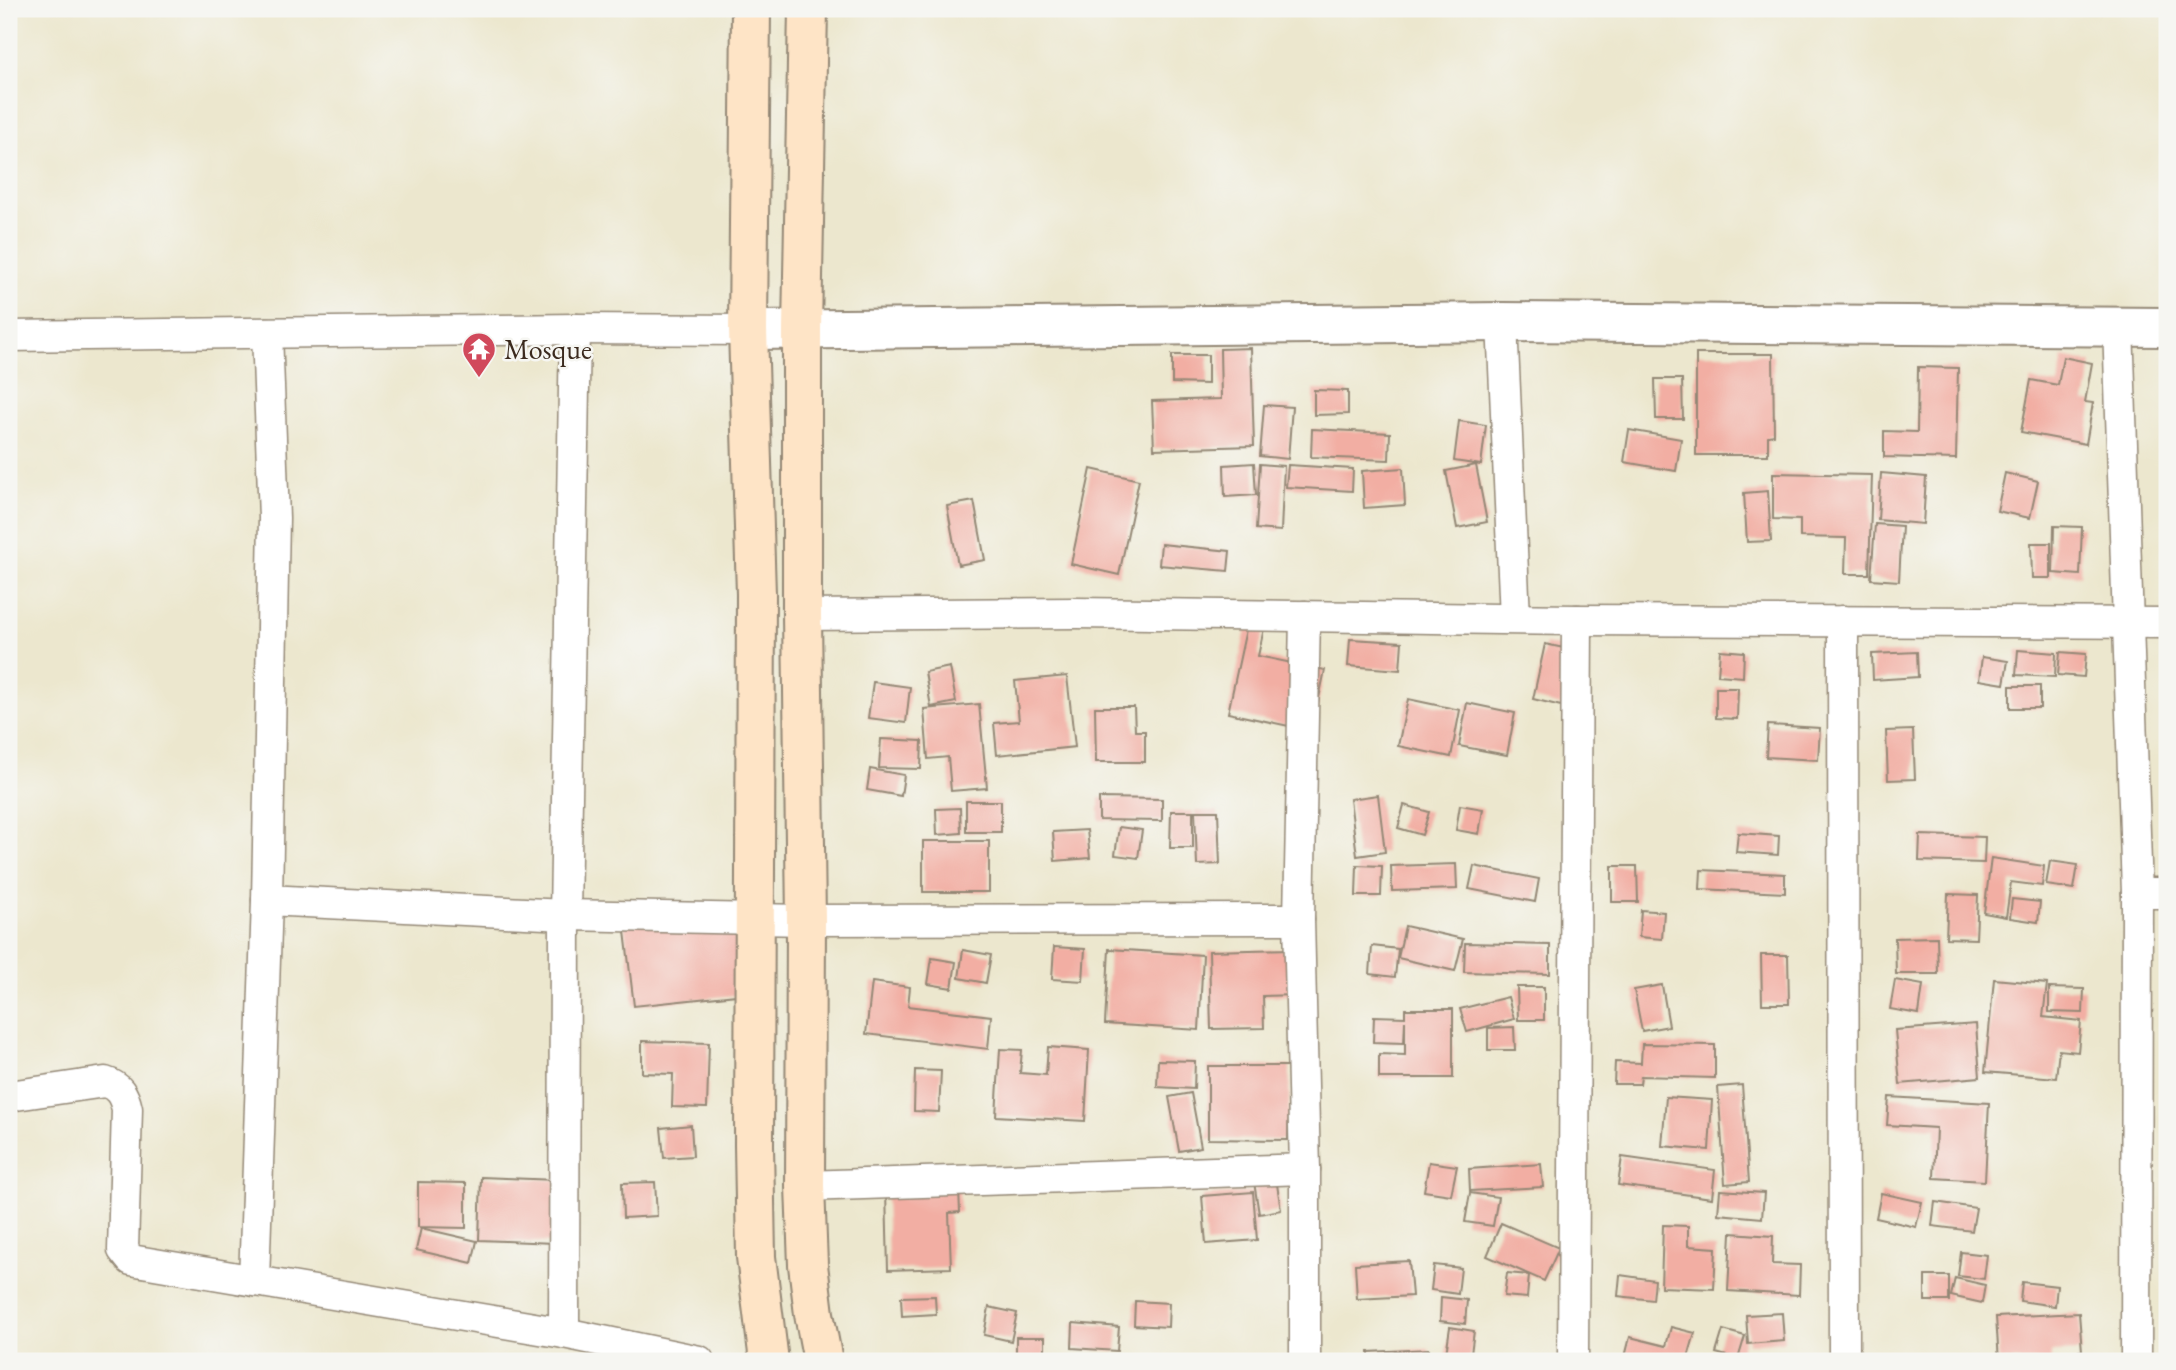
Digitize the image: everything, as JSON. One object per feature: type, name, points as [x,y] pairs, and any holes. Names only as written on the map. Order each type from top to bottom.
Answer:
[{"type":"main road","points":[[751,9],[748,330],[756,594],[753,917],[756,1257],[769,1361]]},
{"type":"main road","points":[[808,9],[802,329],[805,1186],[808,1265],[823,1361]]},
{"type":"street","points":[[1502,323],[1515,618]]},
{"type":"street","points":[[9,336],[1502,323],[2167,327]]},
{"type":"street","points":[[2118,325],[2137,892],[2136,1361]]},
{"type":"street","points":[[564,1333],[565,915],[575,329]]},
{"type":"street","points":[[254,1281],[267,900],[274,518],[267,334]]},
{"type":"street","points":[[802,615],[1077,613],[1577,620],[2167,623]]},
{"type":"street","points":[[1305,616],[1299,919],[1305,1169],[1305,1361]]},
{"type":"street","points":[[1573,1361],[1577,620]]},
{"type":"street","points":[[1843,621],[1844,1361]]},
{"type":"street","points":[[2137,892],[2167,893]]},
{"type":"street","points":[[267,900],[565,915],[806,920],[1299,919]]},
{"type":"street","points":[[9,1096],[104,1082],[114,1085],[124,1096],[127,1108],[123,1250],[127,1257],[140,1262],[564,1333],[699,1361]]},
{"type":"street","points":[[805,1186],[1305,1169]]},
{"type":"building","points":[[1251,348],[1254,446],[1154,449],[1152,401],[1221,399],[1220,349]]},
{"type":"building","points":[[1696,354],[1773,354],[1774,435],[1768,436],[1768,455],[1696,455]]},
{"type":"building","points":[[1172,355],[1208,355],[1208,384],[1172,383]]},
{"type":"building","points":[[2063,357],[2092,363],[2085,402],[2093,403],[2086,444],[2021,432],[2031,380],[2058,385]]},
{"type":"building","points":[[1918,367],[1958,368],[1956,459],[1884,457],[1884,431],[1917,432]]},
{"type":"building","points":[[1655,379],[1682,379],[1683,419],[1656,419]]},
{"type":"building","points":[[1314,390],[1348,391],[1348,414],[1314,415]]},
{"type":"building","points":[[1264,405],[1292,407],[1288,459],[1260,456]]},
{"type":"building","points":[[1459,421],[1486,425],[1481,465],[1454,461]]},
{"type":"building","points":[[1312,429],[1390,433],[1389,460],[1311,457]]},
{"type":"building","points":[[1629,430],[1681,439],[1676,471],[1624,462]]},
{"type":"building","points":[[1254,463],[1256,495],[1225,497],[1224,465]]},
{"type":"building","points":[[1260,464],[1284,466],[1281,531],[1256,529]]},
{"type":"building","points":[[1288,465],[1353,469],[1352,491],[1286,487]]},
{"type":"building","points":[[1476,465],[1487,522],[1457,528],[1446,471]]},
{"type":"building","points":[[1403,468],[1405,505],[1364,508],[1362,471]]},
{"type":"building","points":[[1091,469],[1139,480],[1119,575],[1071,564]]},
{"type":"building","points":[[1773,473],[1872,475],[1869,574],[1845,574],[1846,538],[1800,537],[1800,520],[1773,519]]},
{"type":"building","points":[[1881,473],[1926,477],[1923,524],[1878,520]]},
{"type":"building","points":[[2005,473],[2038,481],[2030,518],[1997,511]]},
{"type":"building","points":[[1768,491],[1771,541],[1747,542],[1744,493]]},
{"type":"building","points":[[974,501],[985,560],[958,565],[947,506]]},
{"type":"building","points":[[1875,524],[1902,526],[1899,581],[1871,579]]},
{"type":"building","points":[[2054,526],[2082,527],[2080,575],[2053,573]]},
{"type":"building","points":[[2031,543],[2051,543],[2051,578],[2032,578]]},
{"type":"building","points":[[1161,544],[1230,551],[1228,571],[1159,565]]},
{"type":"building","points":[[1248,620],[1265,624],[1258,656],[1325,670],[1312,731],[1228,713]]},
{"type":"building","points":[[1350,639],[1402,642],[1400,670],[1348,666]]},
{"type":"building","points":[[1545,644],[1573,650],[1561,706],[1533,699]]},
{"type":"building","points":[[1720,650],[1744,652],[1743,677],[1718,675]]},
{"type":"building","points":[[2018,650],[2056,653],[2055,677],[2016,675]]},
{"type":"building","points":[[1917,652],[1918,677],[1873,680],[1872,654]]},
{"type":"building","points":[[2060,652],[2086,654],[2084,677],[2058,675]]},
{"type":"building","points":[[1982,657],[2008,661],[2004,684],[1979,680]]},
{"type":"building","points":[[950,667],[956,702],[931,707],[925,672]]},
{"type":"building","points":[[1067,676],[1075,747],[997,755],[994,723],[1019,721],[1015,681]]},
{"type":"building","points":[[873,682],[910,687],[906,723],[868,718]]},
{"type":"building","points":[[2010,686],[2040,686],[2040,708],[2010,708]]},
{"type":"building","points":[[1716,688],[1738,688],[1737,719],[1716,718]]},
{"type":"building","points":[[1408,699],[1460,710],[1451,757],[1398,746]]},
{"type":"building","points":[[1467,703],[1515,713],[1507,755],[1459,746]]},
{"type":"building","points":[[979,704],[987,788],[951,791],[948,757],[928,759],[924,709]]},
{"type":"building","points":[[1095,707],[1134,707],[1135,731],[1145,731],[1145,762],[1096,762]]},
{"type":"building","points":[[1768,725],[1820,728],[1818,760],[1766,757]]},
{"type":"building","points":[[1913,730],[1915,779],[1888,780],[1886,731]]},
{"type":"building","points":[[881,739],[922,741],[921,769],[879,768]]},
{"type":"building","points":[[870,769],[904,775],[901,796],[867,790]]},
{"type":"building","points":[[1378,795],[1385,852],[1357,856],[1350,799]]},
{"type":"building","points":[[1099,798],[1162,799],[1162,821],[1099,820]]},
{"type":"building","points":[[966,801],[1001,801],[1001,832],[966,832]]},
{"type":"building","points":[[1404,805],[1429,812],[1422,835],[1398,828]]},
{"type":"building","points":[[1460,805],[1483,809],[1479,834],[1456,830]]},
{"type":"building","points":[[960,808],[961,833],[937,835],[936,809]]},
{"type":"building","points":[[1171,811],[1193,811],[1193,848],[1170,848]]},
{"type":"building","points":[[1195,811],[1218,811],[1220,864],[1197,865]]},
{"type":"building","points":[[1119,827],[1142,830],[1138,858],[1115,855]]},
{"type":"building","points":[[1087,830],[1090,858],[1055,861],[1053,832]]},
{"type":"building","points":[[1738,833],[1779,836],[1778,855],[1736,852]]},
{"type":"building","points":[[1920,835],[1985,837],[1984,863],[1919,861]]},
{"type":"building","points":[[923,841],[989,841],[989,892],[923,892]]},
{"type":"building","points":[[1991,858],[2044,866],[2042,886],[2011,882],[2006,917],[1984,913]]},
{"type":"building","points":[[2050,861],[2078,865],[2074,889],[2046,885]]},
{"type":"building","points":[[1456,864],[1457,889],[1392,891],[1391,866]]},
{"type":"building","points":[[1357,865],[1382,866],[1381,896],[1356,896]]},
{"type":"building","points":[[1474,866],[1539,879],[1535,902],[1469,889]]},
{"type":"building","points":[[1612,866],[1637,866],[1638,902],[1612,902]]},
{"type":"building","points":[[1701,870],[1785,874],[1785,893],[1700,889]]},
{"type":"building","points":[[1948,894],[1978,895],[1976,939],[1946,938]]},
{"type":"building","points":[[2012,899],[2040,902],[2038,922],[2010,918]]},
{"type":"building","points":[[1641,910],[1664,912],[1662,939],[1639,937]]},
{"type":"building","points":[[736,911],[745,994],[634,1006],[624,923]]},
{"type":"building","points":[[1405,926],[1463,939],[1455,971],[1398,958]]},
{"type":"building","points":[[1937,937],[1938,974],[1896,974],[1895,938]]},
{"type":"building","points":[[1465,943],[1550,945],[1550,974],[1464,972]]},
{"type":"building","points":[[1372,946],[1398,949],[1395,977],[1370,974]]},
{"type":"building","points":[[1054,947],[1085,949],[1083,981],[1052,979]]},
{"type":"building","points":[[1109,949],[1203,955],[1199,1030],[1105,1024]]},
{"type":"building","points":[[1293,949],[1294,995],[1263,996],[1264,1028],[1211,1029],[1209,951]]},
{"type":"building","points":[[963,950],[991,955],[986,983],[959,978]]},
{"type":"building","points":[[1761,955],[1788,955],[1789,1004],[1762,1004]]},
{"type":"building","points":[[932,958],[956,962],[952,988],[928,984]]},
{"type":"building","points":[[1994,979],[2047,984],[2043,1017],[2081,1021],[2078,1052],[2059,1050],[2056,1078],[1985,1072]]},
{"type":"building","points":[[1895,980],[1923,985],[1919,1014],[1890,1009]]},
{"type":"building","points":[[872,982],[910,987],[908,1006],[991,1016],[988,1049],[866,1034]]},
{"type":"building","points":[[1662,985],[1669,1026],[1642,1031],[1634,990]]},
{"type":"building","points":[[1517,987],[1544,987],[1544,1020],[1518,1020]]},
{"type":"building","points":[[2049,988],[2084,989],[2083,1013],[2049,1012]]},
{"type":"building","points":[[1508,997],[1514,1019],[1467,1032],[1460,1009]]},
{"type":"building","points":[[1405,1009],[1453,1009],[1453,1078],[1379,1078],[1379,1054],[1405,1055],[1405,1021],[1404,1043],[1373,1042],[1374,1016],[1405,1017]]},
{"type":"building","points":[[1976,1024],[1980,1077],[1900,1084],[1895,1030]]},
{"type":"building","points":[[1514,1027],[1515,1050],[1488,1050],[1488,1028]]},
{"type":"building","points":[[642,1041],[709,1043],[707,1108],[672,1107],[673,1074],[642,1073]]},
{"type":"building","points":[[1642,1044],[1715,1045],[1715,1078],[1641,1076],[1640,1084],[1614,1084],[1615,1062],[1641,1063]]},
{"type":"building","points":[[1048,1047],[1089,1050],[1085,1121],[996,1116],[1000,1049],[1022,1050],[1020,1073],[1046,1075]]},
{"type":"building","points":[[1158,1060],[1195,1061],[1194,1089],[1157,1087]]},
{"type":"building","points":[[1208,1066],[1290,1066],[1288,1140],[1208,1139]]},
{"type":"building","points":[[915,1070],[941,1071],[939,1112],[914,1111]]},
{"type":"building","points":[[1742,1085],[1749,1182],[1725,1184],[1718,1087]]},
{"type":"building","points":[[1191,1093],[1201,1147],[1179,1151],[1169,1097]]},
{"type":"building","points":[[1666,1097],[1712,1100],[1709,1150],[1662,1146]]},
{"type":"building","points":[[1889,1097],[1989,1103],[1985,1181],[1934,1178],[1936,1128],[1887,1125]]},
{"type":"building","points":[[691,1125],[693,1156],[664,1158],[661,1128]]},
{"type":"building","points":[[1622,1157],[1715,1170],[1712,1198],[1618,1185]]},
{"type":"building","points":[[1429,1162],[1457,1166],[1451,1195],[1424,1191]]},
{"type":"building","points":[[1541,1164],[1543,1187],[1470,1191],[1469,1169]]},
{"type":"building","points":[[481,1177],[556,1180],[554,1243],[479,1240]]},
{"type":"building","points":[[1276,1178],[1281,1210],[1259,1214],[1254,1182]]},
{"type":"building","points":[[418,1182],[466,1183],[466,1228],[418,1227]]},
{"type":"building","points":[[655,1182],[657,1216],[623,1218],[622,1183]]},
{"type":"building","points":[[959,1189],[960,1212],[949,1213],[951,1268],[888,1270],[886,1191]]},
{"type":"building","points":[[1720,1190],[1764,1193],[1762,1218],[1718,1214]]},
{"type":"building","points":[[1253,1192],[1257,1240],[1206,1244],[1202,1196]]},
{"type":"building","points":[[1470,1193],[1498,1197],[1493,1226],[1465,1222]]},
{"type":"building","points":[[1881,1193],[1922,1202],[1916,1227],[1876,1218]]},
{"type":"building","points":[[1935,1202],[1976,1208],[1972,1231],[1932,1226]]},
{"type":"building","points":[[1501,1223],[1559,1248],[1544,1281],[1487,1256]]},
{"type":"building","points":[[1663,1225],[1688,1226],[1688,1246],[1716,1248],[1714,1289],[1661,1287]]},
{"type":"building","points":[[421,1228],[477,1241],[472,1263],[416,1250]]},
{"type":"building","points":[[1731,1233],[1773,1236],[1772,1264],[1800,1265],[1799,1295],[1728,1291]]},
{"type":"building","points":[[1961,1252],[1987,1255],[1984,1279],[1958,1276]]},
{"type":"building","points":[[1409,1261],[1412,1296],[1357,1299],[1355,1264]]},
{"type":"building","points":[[1434,1265],[1461,1268],[1458,1294],[1431,1290]]},
{"type":"building","points":[[1507,1273],[1529,1275],[1527,1298],[1504,1296]]},
{"type":"building","points":[[1620,1275],[1655,1280],[1653,1300],[1618,1296]]},
{"type":"building","points":[[1925,1276],[1949,1276],[1949,1301],[1925,1301]]},
{"type":"building","points":[[1955,1278],[1985,1285],[1982,1303],[1951,1296]]},
{"type":"building","points":[[2022,1282],[2057,1286],[2055,1306],[2020,1301]]},
{"type":"building","points":[[935,1296],[936,1314],[902,1316],[901,1297]]},
{"type":"building","points":[[1441,1297],[1467,1300],[1465,1324],[1440,1321]]},
{"type":"building","points":[[1135,1301],[1169,1303],[1168,1327],[1134,1325]]},
{"type":"building","points":[[989,1307],[1017,1313],[1011,1341],[984,1335]]},
{"type":"building","points":[[1782,1313],[1784,1341],[1748,1344],[1746,1315]]},
{"type":"building","points":[[2079,1313],[2082,1351],[2051,1352],[2051,1361],[1999,1361],[1996,1317]]},
{"type":"building","points":[[1073,1323],[1119,1327],[1117,1351],[1072,1348]]},
{"type":"building","points":[[1450,1327],[1474,1331],[1470,1361],[1445,1361]]},
{"type":"building","points":[[1671,1327],[1695,1333],[1687,1361],[1624,1361],[1630,1337],[1666,1346]]},
{"type":"building","points":[[1723,1330],[1745,1336],[1738,1359],[1716,1353]]},
{"type":"building","points":[[1016,1337],[1045,1337],[1045,1361],[1016,1361]]},
{"type":"building","points":[[1429,1349],[1430,1361],[1369,1361],[1369,1352]]},
{"type":"place","name":"Mosque","points":[[479,379]]}]
